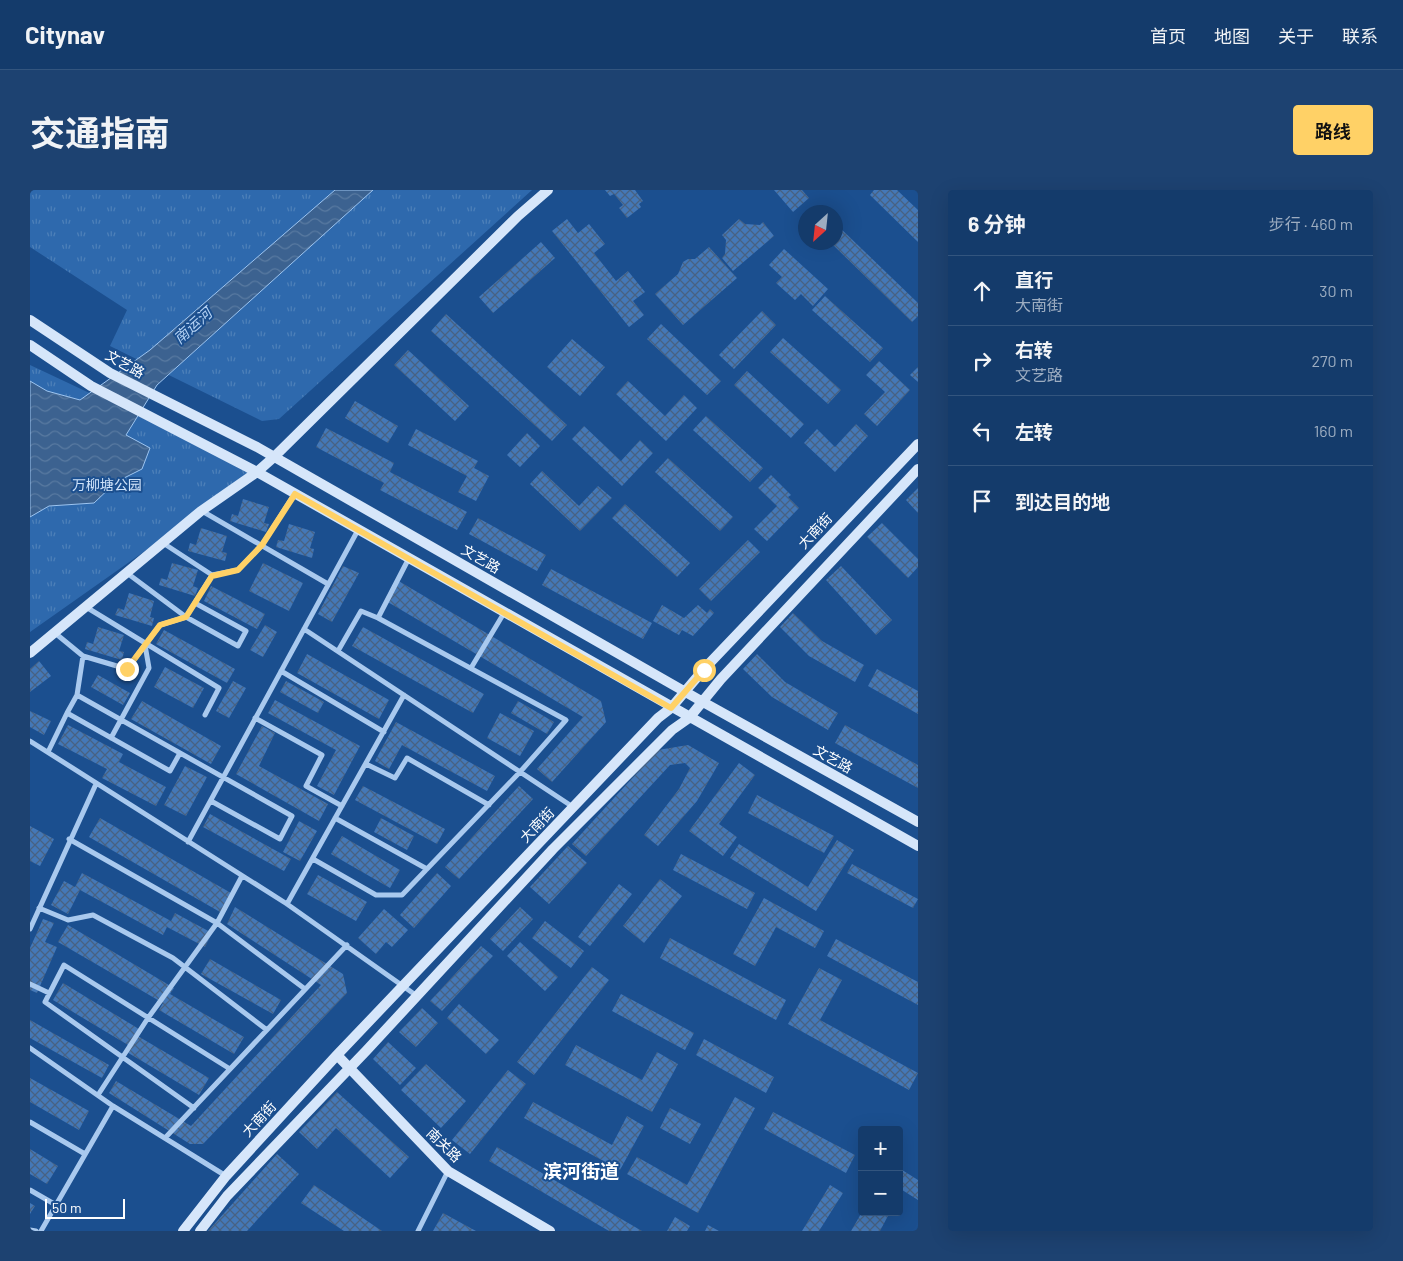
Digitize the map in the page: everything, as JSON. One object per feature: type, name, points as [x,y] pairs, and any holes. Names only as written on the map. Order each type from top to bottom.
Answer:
[{"type":"street","points":[[30,653],[162,543],[202,511],[257,472],[274,457],[518,216],[548,190]]},
{"type":"street","name":"文艺路","points":[[30,320],[110,373],[274,457],[685,692],[918,822]]},
{"type":"street","points":[[30,345],[93,387],[257,472],[671,708],[918,846]]},
{"type":"street","name":"大南街","points":[[183,1231],[226,1176],[336,1055],[658,718],[671,708],[918,444]]},
{"type":"street","name":"大南街","points":[[200,1231],[227,1196],[417,996],[553,849],[672,730],[689,718],[721,679],[918,469]]},
{"type":"street","points":[[55,633],[83,656],[127,669],[160,625],[186,617],[212,576],[238,570],[262,545],[295,494]]},
{"type":"street","points":[[202,511],[328,584]]},
{"type":"street","points":[[188,842],[358,529]]},
{"type":"street","points":[[162,543],[212,576]]},
{"type":"street","points":[[378,618],[409,558]]},
{"type":"street","points":[[127,573],[186,617],[238,646],[246,631],[195,603]]},
{"type":"street","points":[[86,607],[144,645],[219,688],[205,715]]},
{"type":"street","points":[[312,859],[376,895],[402,895],[520,772],[566,720],[378,618],[361,611],[338,651]]},
{"type":"street","points":[[471,668],[504,613]]},
{"type":"street","points":[[304,629],[573,807]]},
{"type":"street","points":[[111,738],[149,668],[144,645]]},
{"type":"street","points":[[48,752],[77,695],[83,656]]},
{"type":"street","points":[[281,671],[384,732]]},
{"type":"street","points":[[77,695],[292,816],[280,839],[210,800]]},
{"type":"street","points":[[288,904],[404,695]]},
{"type":"street","points":[[67,713],[170,771],[180,753]]},
{"type":"street","points":[[255,718],[322,755],[306,786],[342,806]]},
{"type":"street","points":[[30,741],[288,904],[417,996]]},
{"type":"street","points":[[366,764],[395,778],[408,758],[489,805]]},
{"type":"street","points":[[30,929],[69,839],[96,784]]},
{"type":"street","points":[[335,818],[427,869]]},
{"type":"street","points":[[69,839],[217,923],[305,989]]},
{"type":"street","points":[[98,1095],[148,1018],[217,923],[242,876]]},
{"type":"street","points":[[39,908],[68,920],[93,915],[173,958],[267,1030]]},
{"type":"street","points":[[165,1138],[347,945]]},
{"type":"street","points":[[194,1108],[45,1002],[64,965],[230,1070]]},
{"type":"street","points":[[30,984],[50,993]]},
{"type":"street","points":[[30,1048],[113,1106],[226,1176]]},
{"type":"street","name":"南关路","points":[[336,1055],[448,1171],[550,1231]]},
{"type":"street","points":[[41,1231],[113,1106]]},
{"type":"street","points":[[30,1122],[85,1154]]},
{"type":"street","points":[[418,1231],[448,1171]]},
{"type":"street","points":[[30,1190],[56,1205]]},
{"type":"street","points":[[30,1230],[36,1231]]},
{"type":"green space","points":[[30,190],[532,190],[279,419],[262,421],[110,346],[127,310],[30,247]]},
{"type":"green space","name":"万柳塘公园","points":[[30,365],[257,472],[30,632]]},
{"type":"water","name":"南运河","points":[[335,190],[373,190],[157,385],[126,435],[150,448],[142,469],[116,482],[94,503],[49,506],[30,517],[30,381],[47,391],[80,400],[150,350]]},
{"type":"building","points":[[605,190],[635,190],[643,201],[639,204],[641,207],[627,218],[619,208],[623,205],[614,194],[610,196]]},
{"type":"building","points":[[774,190],[802,190],[809,198],[801,205],[798,205],[798,208],[793,212]]},
{"type":"building","points":[[874,190],[897,190],[918,210],[918,242],[870,195]]},
{"type":"building","points":[[567,219],[578,233],[589,224],[605,244],[594,253],[616,281],[628,271],[645,292],[633,301],[644,315],[629,327],[552,231]]},
{"type":"building","points":[[739,219],[745,224],[760,225],[763,222],[774,236],[733,271],[722,258],[725,254],[726,240],[722,235]]},
{"type":"building","points":[[843,231],[918,303],[918,316],[912,322],[838,250],[843,250]]},
{"type":"building","points":[[541,242],[555,258],[493,313],[479,297]]},
{"type":"building","points":[[709,247],[737,278],[683,325],[655,294],[678,274],[683,262],[688,259],[695,259]]},
{"type":"building","points":[[784,249],[828,289],[813,306],[801,294],[795,300],[776,283],[782,277],[769,265]]},
{"type":"building","points":[[825,296],[883,348],[870,362],[812,310]]},
{"type":"building","points":[[762,311],[776,325],[734,369],[719,355]]},
{"type":"building","points":[[446,314],[567,425],[552,441],[431,331]]},
{"type":"building","points":[[661,324],[721,381],[707,395],[647,339]]},
{"type":"building","points":[[783,338],[841,390],[828,404],[770,352]]},
{"type":"building","points":[[572,339],[605,367],[580,396],[547,367]]},
{"type":"building","points":[[408,350],[469,406],[455,421],[394,365]]},
{"type":"building","points":[[879,361],[910,390],[877,426],[864,414],[885,392],[866,375]]},
{"type":"building","points":[[918,367],[918,382],[910,375]]},
{"type":"building","points":[[747,371],[804,424],[791,438],[734,385]]},
{"type":"building","points":[[628,381],[665,416],[684,395],[697,408],[666,441],[616,394]]},
{"type":"building","points":[[355,401],[398,426],[388,443],[345,418]]},
{"type":"building","points":[[706,416],[763,468],[750,482],[693,430]]},
{"type":"building","points":[[856,424],[868,436],[835,472],[804,443],[817,429],[835,447]]},
{"type":"building","points":[[584,426],[621,461],[640,440],[653,453],[622,486],[572,439]]},
{"type":"building","points":[[326,428],[394,463],[390,472],[467,512],[457,530],[380,490],[384,483],[316,447]]},
{"type":"building","points":[[416,429],[478,461],[474,468],[489,476],[476,501],[458,492],[467,476],[408,445]]},
{"type":"building","points":[[527,433],[540,446],[520,467],[507,455]]},
{"type":"building","points":[[668,458],[733,517],[720,531],[655,472]]},
{"type":"building","points":[[542,471],[579,506],[598,486],[612,498],[580,531],[530,484]]},
{"type":"building","points":[[771,475],[791,495],[788,497],[799,508],[767,541],[754,529],[777,506],[758,488]]},
{"type":"building","points":[[918,488],[918,513],[906,500]]},
{"type":"building","points":[[243,499],[269,507],[264,523],[269,524],[266,532],[230,521],[232,514],[238,516]]},
{"type":"building","points":[[625,504],[690,563],[677,577],[612,518]]},
{"type":"building","points":[[478,518],[546,555],[537,571],[469,534]]},
{"type":"building","points":[[882,523],[918,559],[918,567],[908,578],[867,537]]},
{"type":"building","points":[[289,524],[315,532],[310,548],[314,549],[312,558],[276,547],[278,540],[284,541]]},
{"type":"building","points":[[201,528],[227,536],[222,552],[227,553],[225,561],[188,551],[190,543],[196,545]]},
{"type":"building","points":[[748,540],[760,552],[711,601],[699,589]]},
{"type":"building","points":[[172,563],[198,570],[193,586],[198,588],[195,596],[159,585],[161,578],[167,580]]},
{"type":"building","points":[[263,563],[303,583],[289,611],[249,591]]},
{"type":"building","points":[[343,566],[359,573],[332,622],[318,614]]},
{"type":"building","points":[[841,566],[892,620],[876,635],[826,580]]},
{"type":"building","points":[[551,569],[652,623],[643,639],[542,585]]},
{"type":"building","points":[[397,580],[601,701],[606,722],[552,782],[537,769],[583,717],[386,601]]},
{"type":"building","points":[[211,586],[265,614],[257,629],[204,601]]},
{"type":"building","points":[[129,593],[154,601],[150,617],[154,618],[152,626],[115,615],[118,608],[124,610]]},
{"type":"building","points":[[662,605],[684,618],[698,605],[707,613],[710,609],[714,613],[693,636],[682,630],[679,635],[653,621]]},
{"type":"building","points":[[793,613],[822,641],[864,665],[855,682],[809,656],[780,627]]},
{"type":"building","points":[[265,625],[277,632],[263,657],[250,650]]},
{"type":"building","points":[[98,627],[124,635],[119,651],[124,652],[122,660],[85,649],[87,642],[93,644]]},
{"type":"building","points":[[363,627],[484,694],[473,713],[352,646]]},
{"type":"building","points":[[164,630],[235,669],[227,683],[156,644]]},
{"type":"building","points":[[307,654],[389,700],[379,719],[297,673]]},
{"type":"building","points":[[757,654],[785,682],[838,713],[828,730],[772,697],[743,669]]},
{"type":"building","points":[[39,661],[51,676],[30,692],[30,669]]},
{"type":"building","points":[[165,667],[204,688],[193,708],[154,687]]},
{"type":"building","points":[[877,669],[918,691],[918,714],[868,686]]},
{"type":"building","points":[[98,675],[130,693],[123,705],[91,687]]},
{"type":"building","points":[[233,681],[246,688],[229,718],[216,711]]},
{"type":"building","points":[[286,681],[324,702],[318,713],[280,692]]},
{"type":"building","points":[[275,700],[360,746],[334,795],[317,786],[336,750],[268,713]]},
{"type":"building","points":[[142,701],[221,746],[211,764],[131,719]]},
{"type":"building","points":[[518,701],[554,722],[547,734],[511,713]]},
{"type":"building","points":[[30,711],[51,721],[44,735],[30,727]]},
{"type":"building","points":[[500,713],[534,731],[520,756],[487,738]]},
{"type":"building","points":[[396,722],[495,776],[487,791],[402,745],[389,769],[375,761]]},
{"type":"building","points":[[68,725],[123,754],[119,762],[166,787],[156,806],[102,778],[107,769],[58,744]]},
{"type":"building","points":[[845,725],[918,765],[918,788],[835,743]]},
{"type":"building","points":[[262,726],[275,733],[259,766],[328,804],[319,821],[236,774]]},
{"type":"building","points":[[688,745],[719,763],[697,801],[658,846],[644,835],[679,789],[690,768],[685,763],[670,765],[586,856],[572,844],[658,750]]},
{"type":"building","points":[[739,763],[755,775],[719,824],[737,837],[723,856],[689,831]]},
{"type":"building","points":[[185,766],[207,777],[186,816],[164,805]]},
{"type":"building","points":[[363,786],[445,829],[437,844],[355,800]]},
{"type":"building","points":[[519,786],[533,799],[459,879],[445,867]]},
{"type":"building","points":[[757,795],[834,836],[824,853],[748,813]]},
{"type":"building","points":[[210,814],[291,859],[284,871],[203,827]]},
{"type":"building","points":[[100,818],[231,893],[220,912],[89,837]]},
{"type":"building","points":[[381,818],[414,836],[407,850],[374,832]]},
{"type":"building","points":[[299,821],[317,831],[300,861],[283,852]]},
{"type":"building","points":[[30,826],[54,839],[40,866],[30,861]]},
{"type":"building","points":[[342,836],[400,870],[390,888],[331,854]]},
{"type":"building","points":[[837,840],[854,850],[816,911],[730,858],[739,844],[808,887]]},
{"type":"building","points":[[568,846],[587,863],[549,904],[530,887]]},
{"type":"building","points":[[681,854],[755,893],[747,909],[673,870]]},
{"type":"building","points":[[852,864],[918,899],[913,908],[847,873]]},
{"type":"building","points":[[82,873],[171,921],[175,913],[212,933],[205,947],[167,927],[163,935],[80,890],[68,914],[51,905],[64,881],[75,887]]},
{"type":"building","points":[[437,873],[451,886],[414,928],[400,915]]},
{"type":"building","points":[[318,875],[367,902],[356,921],[307,894]]},
{"type":"building","points":[[660,879],[682,896],[644,943],[623,926]]},
{"type":"building","points":[[619,884],[632,894],[590,946],[578,937]]},
{"type":"building","points":[[764,898],[824,931],[815,948],[776,927],[755,966],[733,954]]},
{"type":"building","points":[[235,907],[343,974],[347,993],[203,1144],[190,1144],[109,1093],[116,1081],[191,1126],[321,985],[227,924]]},
{"type":"building","points":[[520,907],[533,919],[503,951],[490,939]]},
{"type":"building","points":[[384,909],[408,930],[392,947],[386,942],[376,954],[358,938]]},
{"type":"building","points":[[43,919],[54,923],[45,942],[57,947],[37,993],[30,990],[30,948]]},
{"type":"building","points":[[545,921],[584,951],[571,968],[532,938]]},
{"type":"building","points":[[68,925],[174,988],[170,994],[244,1037],[234,1054],[159,1010],[163,1003],[58,942]]},
{"type":"building","points":[[670,938],[786,1000],[776,1020],[660,958]]},
{"type":"building","points":[[836,939],[918,982],[918,1005],[827,956]]},
{"type":"building","points":[[520,942],[558,977],[545,991],[507,956]]},
{"type":"building","points":[[481,946],[493,956],[442,1011],[430,1001]]},
{"type":"building","points":[[210,959],[281,1000],[273,1014],[201,974]]},
{"type":"building","points":[[592,967],[609,980],[534,1075],[517,1062]]},
{"type":"building","points":[[819,968],[842,980],[820,1020],[918,1073],[909,1090],[788,1024]]},
{"type":"building","points":[[63,983],[139,1029],[136,1035],[209,1078],[199,1095],[125,1051],[128,1045],[53,1000]]},
{"type":"building","points":[[621,994],[694,1033],[685,1050],[612,1011]]},
{"type":"building","points":[[459,1004],[499,1040],[486,1054],[447,1018]]},
{"type":"building","points":[[422,1008],[438,1023],[416,1047],[399,1032]]},
{"type":"building","points":[[30,1020],[109,1065],[102,1078],[30,1038]]},
{"type":"building","points":[[704,1039],[774,1077],[766,1093],[696,1055]]},
{"type":"building","points":[[388,1042],[416,1068],[400,1085],[373,1059]]},
{"type":"building","points":[[576,1045],[642,1080],[657,1052],[678,1064],[652,1112],[565,1065]]},
{"type":"building","points":[[426,1064],[466,1101],[441,1128],[401,1090]]},
{"type":"building","points":[[508,1070],[526,1084],[470,1154],[452,1140]]},
{"type":"building","points":[[30,1078],[89,1111],[79,1130],[30,1102]]},
{"type":"building","points":[[337,1092],[409,1157],[390,1178],[336,1128],[317,1149],[299,1132]]},
{"type":"building","points":[[735,1097],[755,1108],[698,1213],[627,1174],[637,1157],[687,1185]]},
{"type":"building","points":[[533,1102],[612,1145],[627,1116],[644,1126],[620,1170],[524,1118]]},
{"type":"building","points":[[670,1108],[701,1124],[690,1144],[660,1128]]},
{"type":"building","points":[[773,1112],[855,1155],[846,1173],[764,1129]]},
{"type":"building","points":[[497,1147],[642,1231],[609,1231],[489,1161]]},
{"type":"building","points":[[30,1149],[58,1166],[47,1184],[30,1174]]},
{"type":"building","points":[[277,1154],[299,1174],[247,1231],[208,1231]]},
{"type":"building","points":[[903,1171],[918,1180],[918,1200],[903,1191]]},
{"type":"building","points":[[314,1185],[382,1231],[344,1231],[301,1203]]},
{"type":"building","points":[[830,1185],[843,1193],[819,1231],[802,1231]]},
{"type":"building","points":[[30,1203],[35,1206],[30,1214]]},
{"type":"building","points":[[443,1213],[476,1231],[433,1231]]},
{"type":"building","points":[[860,1216],[888,1216],[880,1231],[851,1231]]},
{"type":"building","points":[[675,1217],[690,1226],[687,1231],[667,1231]]},
{"type":"building","points":[[708,1225],[719,1231],[705,1231]]},
{"type":"district","name":"滨河街道","points":[[581,1171]]},
{"type":"route","points":[[127,669],[160,625],[186,617],[212,576],[238,570],[262,545],[295,494],[671,708],[704,670]]}]
